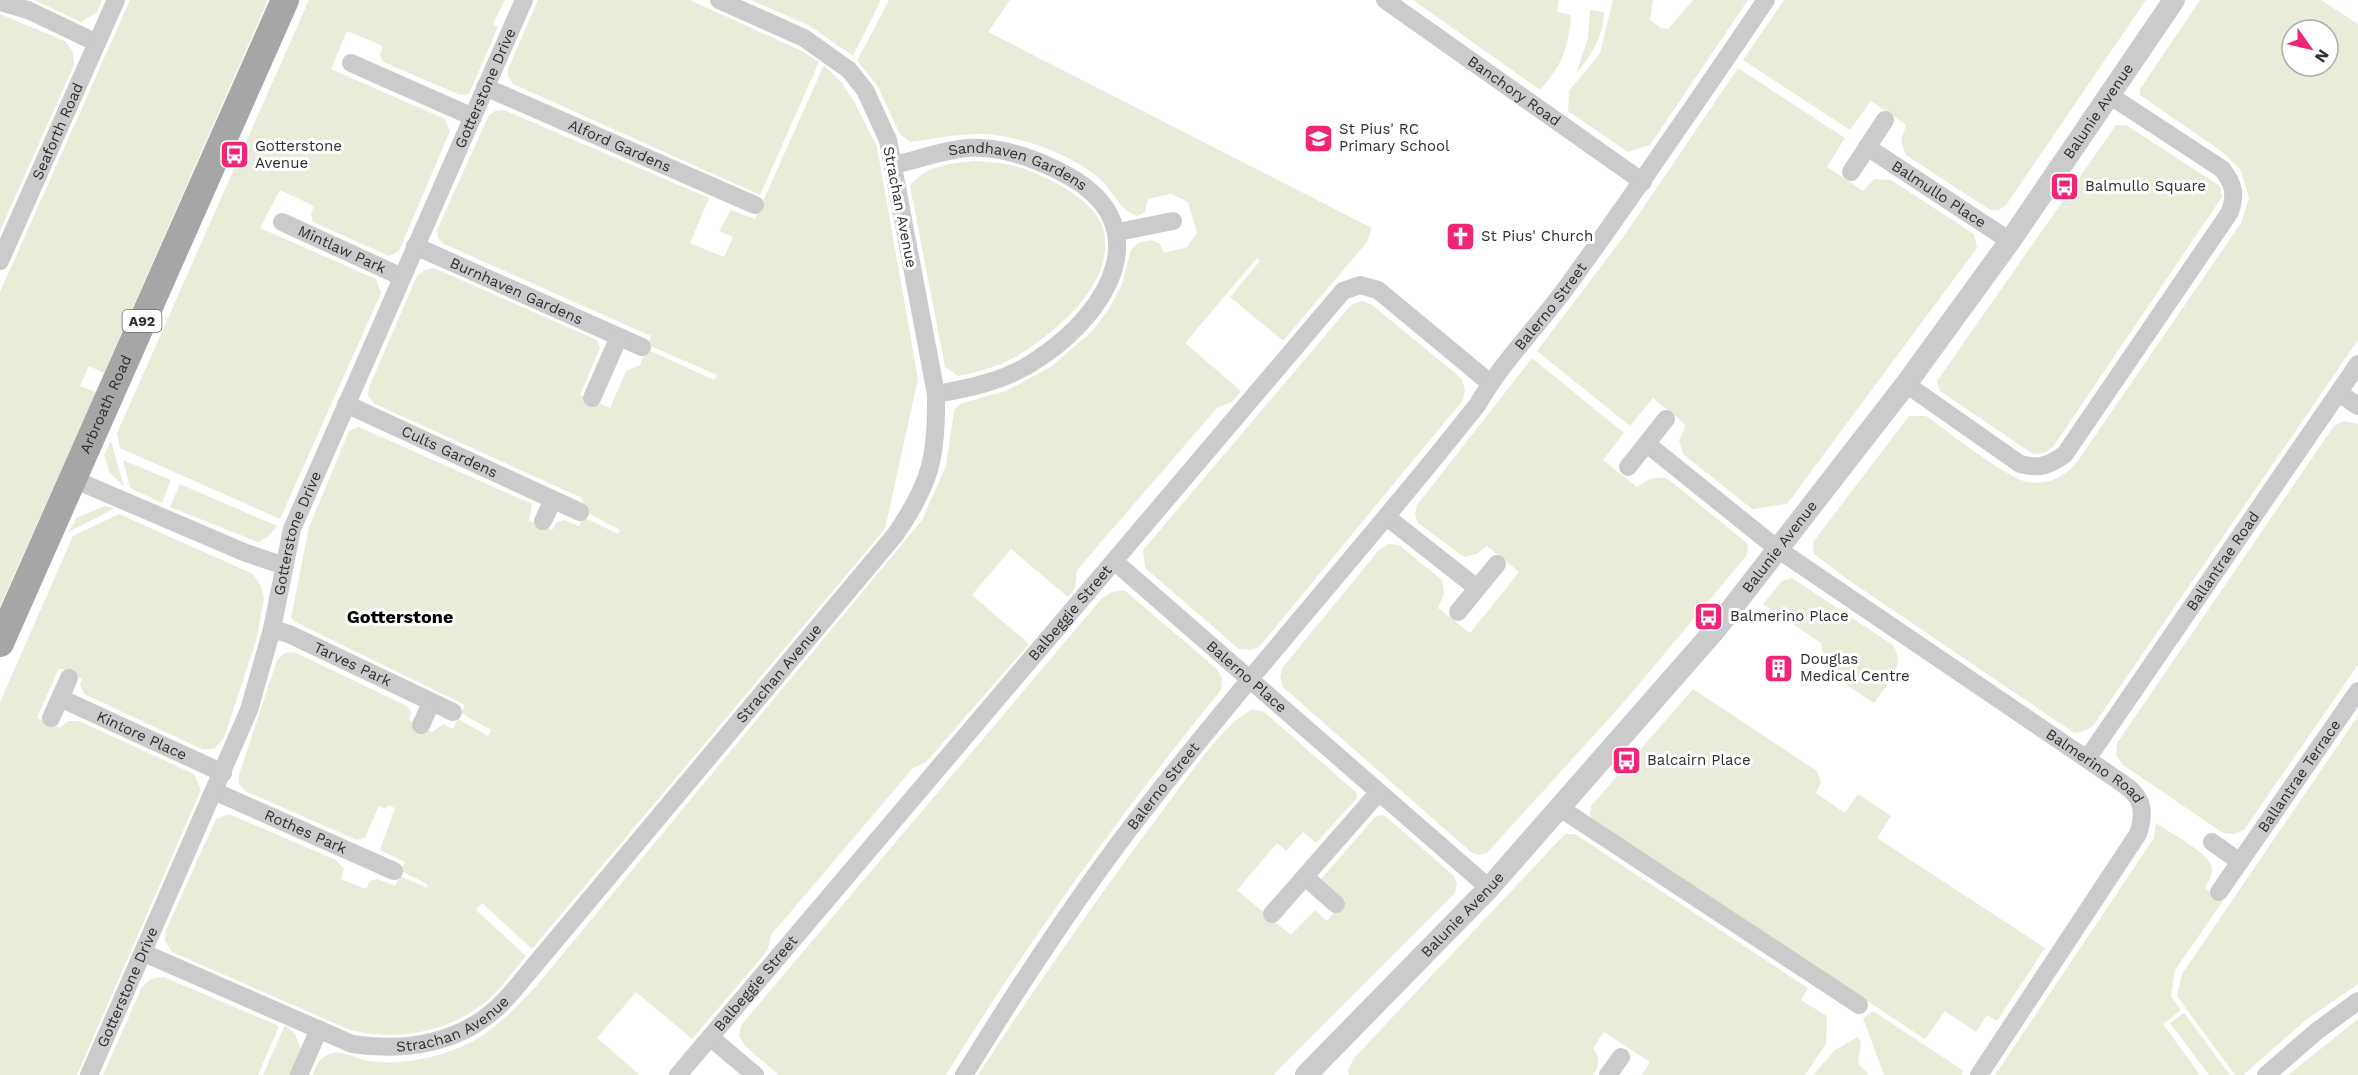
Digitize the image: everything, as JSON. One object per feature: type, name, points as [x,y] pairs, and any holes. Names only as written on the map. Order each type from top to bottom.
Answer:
[{"type":"main road","name":"Arbroath Road","points":[[0,643],[285,0]]},
{"type":"street","name":"Seaforth Road","points":[[0,261],[116,0]]},
{"type":"street","name":"Gotterstone Drive","points":[[89,1075],[216,792],[249,710],[272,629],[292,529],[524,0]]},
{"type":"street","name":"Strachan Avenue","points":[[144,953],[352,1044],[384,1049],[426,1044],[466,1030],[498,1007],[895,535],[914,508],[928,477],[937,437],[936,394],[888,140],[865,90],[849,70],[804,38],[719,0]]},
{"type":"street","name":"Banchory Road","points":[[1386,0],[1643,182]]},
{"type":"street","name":"Balerno Street","points":[[964,1075],[1024,979],[1144,810],[1250,679],[1388,518],[1478,404],[1490,384],[1523,345],[1643,182],[1766,0]]},
{"type":"street","name":"Balunie Avenue","points":[[1316,1072],[1489,888],[1679,674],[1779,550],[1906,384],[2010,241],[2174,0]]},
{"type":"street","points":[[0,2],[28,10],[97,43]]},
{"type":"street","points":[[351,63],[473,117]]},
{"type":"street","name":"Alford Gardens","points":[[485,87],[755,205]]},
{"type":"street","points":[[1906,384],[2020,464],[2035,468],[2052,464],[2065,454],[2230,212],[2234,198],[2232,182],[2222,170],[2109,94]]},
{"type":"street","points":[[1851,172],[1885,120]]},
{"type":"street","name":"Balmullo Place","points":[[1867,147],[2010,241]]},
{"type":"street","name":"Sandhaven Gardens","points":[[893,165],[938,153],[970,148],[1007,151],[1045,164],[1077,180],[1105,203],[1118,232],[1116,266],[1100,299],[1074,330],[1038,360],[997,380],[936,394]]},
{"type":"street","points":[[1118,232],[1173,221]]},
{"type":"street","name":"Mintlaw Park","points":[[282,222],[402,277]]},
{"type":"street","name":"Burnhaven Gardens","points":[[415,246],[642,347]]},
{"type":"street","name":"Balbeggie Street","points":[[678,1075],[1343,291],[1360,285],[1378,290],[1490,384]]},
{"type":"street","points":[[592,398],[619,337]]},
{"type":"street","name":"Ballantrae Road","points":[[2087,759],[2358,364]]},
{"type":"street","points":[[2339,393],[2358,406]]},
{"type":"street","name":"Cults Gardens","points":[[346,404],[580,512]]},
{"type":"street","points":[[1628,467],[1666,419]]},
{"type":"street","points":[[1647,444],[1779,550]]},
{"type":"street","points":[[73,479],[246,553],[285,566]]},
{"type":"street","points":[[543,521],[553,500]]},
{"type":"street","points":[[1388,518],[1477,588]]},
{"type":"street","name":"Balmerino Road","points":[[1779,550],[2087,759],[2136,794],[2142,804],[2144,818],[2138,834],[1979,1075]]},
{"type":"street","name":"Balerno Place","points":[[1114,561],[1489,888]]},
{"type":"street","points":[[1458,612],[1497,564]]},
{"type":"street","name":"Tarves Park","points":[[272,629],[289,634],[453,712]]},
{"type":"street","points":[[51,718],[69,678]]},
{"type":"street","name":"Ballantrae Terrace","points":[[2220,892],[2358,691]]},
{"type":"street","name":"Kintore Place","points":[[60,698],[223,773]]},
{"type":"street","points":[[421,724],[431,703]]},
{"type":"street","name":"Rothes Park","points":[[216,792],[394,871]]},
{"type":"street","points":[[1272,914],[1379,792]]},
{"type":"street","points":[[1560,808],[1859,1005]]},
{"type":"street","points":[[2212,842],[2240,862]]},
{"type":"street","points":[[1305,877],[1336,904]]},
{"type":"street","points":[[2266,1075],[2317,1031],[2358,1001]]},
{"type":"street","points":[[299,1075],[319,1029]]},
{"type":"street","points":[[710,1037],[755,1075]]},
{"type":"street","points":[[1608,1075],[1620,1057]]},
{"type":"green space","points":[[34,0],[102,0],[96,13],[81,22]]},
{"type":"green space","points":[[130,0],[268,0],[104,373],[89,366],[80,386],[96,392],[0,606],[0,292]]},
{"type":"green space","points":[[309,0],[505,0],[493,24],[498,27],[469,94],[460,95],[383,62],[380,55],[383,46],[347,31],[331,69],[445,119],[450,131],[399,251],[389,256],[313,222],[311,214],[314,206],[280,190],[260,228],[376,279],[381,293],[280,519],[120,448],[117,433]]},
{"type":"green space","points":[[538,0],[690,0],[802,51],[819,62],[760,195],[513,84],[508,76],[508,69]]},
{"type":"green space","points":[[751,0],[881,0],[853,56],[810,26]]},
{"type":"green space","points":[[889,0],[1010,0],[988,32],[1372,228],[1367,242],[1283,341],[1230,297],[1260,261],[1257,258],[1185,343],[1241,391],[1232,402],[1217,408],[1077,570],[1075,588],[1068,597],[1011,549],[972,595],[1029,644],[926,762],[913,768],[771,935],[768,950],[692,1039],[636,992],[597,1038],[640,1075],[313,1075],[320,1060],[334,1053],[344,1053],[369,1061],[389,1062],[410,1061],[441,1054],[476,1040],[508,1015],[537,985],[922,520],[946,466],[954,410],[960,404],[1008,390],[1052,366],[1092,331],[1109,309],[1122,284],[1131,250],[1138,243],[1151,240],[1160,244],[1164,253],[1187,247],[1197,233],[1188,202],[1171,194],[1148,199],[1145,212],[1137,216],[1125,209],[1104,183],[1087,169],[1059,154],[1029,143],[984,134],[956,135],[910,142],[900,134],[877,85],[857,61]]},
{"type":"green space","points":[[1413,0],[1559,0],[1557,12],[1571,15],[1563,56],[1540,90]]},
{"type":"green space","points":[[1613,0],[1653,0],[1650,20],[1661,28],[1668,29],[1693,0],[1748,0],[1650,145],[1628,152],[1568,111],[1569,91],[1600,53]]},
{"type":"green space","points":[[1784,0],[2146,0],[2006,205],[1999,210],[1990,210],[1906,155],[1901,141],[1906,125],[1871,101],[1850,130],[1743,60]]},
{"type":"green space","points":[[2200,0],[2321,0],[2358,24],[2358,340],[2093,726],[2074,733],[1847,579],[1814,554],[1813,542],[1909,416],[1926,416],[1992,463],[2028,482],[2036,483],[2056,479],[2077,462],[2241,223],[2249,198],[2240,169],[2225,154],[2140,95],[2140,89]]},
{"type":"green space","points":[[1590,10],[1604,12],[1603,21],[1599,38],[1592,52],[1576,74],[1588,38]]},
{"type":"green space","points":[[0,14],[65,41],[73,52],[74,65],[0,231]]},
{"type":"green space","points":[[824,65],[842,83],[855,103],[877,147],[918,379],[885,529],[532,949],[482,903],[476,910],[526,956],[495,993],[475,1010],[442,1026],[424,1031],[387,1035],[350,1030],[172,952],[165,941],[166,930],[216,819],[229,814],[336,860],[344,869],[341,879],[366,889],[370,881],[378,879],[395,886],[400,876],[427,888],[427,884],[401,871],[405,862],[380,850],[395,808],[388,805],[386,809],[379,806],[365,837],[357,840],[245,791],[239,784],[239,775],[277,660],[285,653],[294,652],[407,706],[411,712],[409,720],[432,732],[443,724],[453,729],[458,719],[488,736],[491,730],[461,713],[465,705],[291,618],[309,527],[349,431],[359,427],[532,504],[529,521],[552,530],[557,522],[564,520],[579,526],[583,517],[618,534],[620,530],[586,512],[582,498],[375,404],[368,396],[369,387],[417,276],[425,270],[434,268],[597,340],[600,348],[580,395],[610,408],[626,371],[640,365],[646,349],[714,380],[717,375],[648,345],[651,336],[444,244],[438,238],[437,230],[489,115],[495,111],[504,110],[709,198],[690,243],[724,257],[733,237],[719,231],[731,210],[755,219]]},
{"type":"green space","points":[[1738,68],[1845,138],[1827,167],[1863,191],[1874,179],[1891,180],[1974,234],[1977,248],[1787,504],[1752,509],[1683,454],[1679,440],[1686,425],[1653,398],[1630,426],[1537,351],[1624,236]]},
{"type":"green space","points":[[2116,125],[2126,125],[2220,186],[2222,197],[2053,447],[2044,453],[2033,454],[1940,391],[1937,381]]},
{"type":"green space","points":[[975,161],[1003,163],[1019,167],[1061,186],[1096,214],[1102,225],[1105,245],[1102,265],[1093,284],[1081,303],[1065,319],[1015,357],[987,369],[958,376],[945,367],[910,186],[931,169],[947,164]]},
{"type":"green space","points":[[1361,301],[1371,304],[1462,379],[1465,390],[1463,400],[1259,647],[1251,650],[1239,649],[1145,568],[1143,550],[1351,305]]},
{"type":"green space","points":[[1532,358],[1624,433],[1603,460],[1637,487],[1651,479],[1659,477],[1668,479],[1748,544],[1747,555],[1625,701],[1487,853],[1479,855],[1472,853],[1283,687],[1280,677],[1283,667],[1379,550],[1389,544],[1399,545],[1442,580],[1444,594],[1438,608],[1470,633],[1519,572],[1487,546],[1477,554],[1464,557],[1418,523],[1415,515],[1417,505]]},
{"type":"green space","points":[[2343,421],[2358,424],[2358,665],[2244,830],[2234,834],[2223,833],[2123,765],[2116,755],[2117,743],[2334,426]]},
{"type":"green space","points":[[111,441],[124,487],[110,473],[104,455]]},
{"type":"green space","points":[[123,460],[171,480],[162,503],[130,488]]},
{"type":"green space","points":[[180,484],[277,526],[269,536],[258,542],[170,507]]},
{"type":"green space","points":[[105,506],[115,508],[69,532],[76,518]]},
{"type":"green space","points":[[119,514],[253,574],[261,586],[264,599],[256,641],[224,738],[215,748],[204,750],[84,694],[80,685],[82,679],[59,668],[37,718],[60,728],[68,721],[79,721],[194,774],[201,790],[77,1075],[0,1075],[0,702],[73,536]]},
{"type":"green space","points":[[1792,578],[1893,645],[1898,660],[1896,668],[1874,703],[1825,671],[1821,643],[1763,604],[1782,581]]},
{"type":"green space","points":[[1124,590],[1217,669],[1222,679],[1221,690],[1077,878],[1010,975],[946,1075],[779,1075],[745,1046],[739,1035],[742,1024],[1102,598],[1112,592]]},
{"type":"green space","points":[[1693,689],[1817,771],[1821,782],[1816,793],[1845,813],[1858,794],[1891,816],[1877,838],[2045,948],[1997,1021],[1987,1015],[1976,1032],[1945,1011],[1925,1039],[1596,823],[1590,816],[1591,806]]},
{"type":"green space","points":[[1253,709],[1264,712],[1356,792],[1357,798],[1316,843],[1303,832],[1286,851],[1277,843],[1237,890],[1291,935],[1315,910],[1327,921],[1345,900],[1321,879],[1376,816],[1384,815],[1454,876],[1457,884],[1455,893],[1273,1075],[978,1075],[1070,939],[1194,767],[1230,726]]},
{"type":"green space","points":[[2358,716],[2358,984],[2306,1020],[2243,1075],[2235,1075],[2177,996],[2182,974]]},
{"type":"green space","points":[[2156,823],[2195,848],[2208,860],[2212,871],[2205,888],[2223,901],[2175,970],[2171,996],[2181,1010],[2163,1024],[2200,1075],[1995,1075],[2154,838]]},
{"type":"green space","points":[[1565,834],[1575,834],[1808,988],[1801,1000],[1827,1016],[1826,1044],[1805,1075],[1642,1075],[1650,1062],[1604,1032],[1593,1048],[1598,1062],[1593,1075],[1349,1075],[1348,1070],[1354,1058]]},
{"type":"green space","points":[[164,977],[279,1026],[258,1075],[103,1075],[142,987],[151,979]]},
{"type":"green space","points":[[1873,1011],[1964,1071],[1961,1075],[1884,1075],[1863,1018]]},
{"type":"green space","points":[[2184,1013],[2230,1075],[2209,1075],[2170,1023]]},
{"type":"green space","points":[[2358,1019],[2358,1075],[2288,1075]]},
{"type":"green space","points":[[285,1025],[295,1034],[301,1049],[290,1075],[263,1075]]},
{"type":"green space","points":[[1858,1037],[1861,1042],[1858,1063],[1869,1075],[1813,1075],[1835,1050]]},
{"type":"place","name":"St Pius' RC Primary School","points":[[1318,138]]},
{"type":"place","name":"Gotterstone Avenue","points":[[234,155]]},
{"type":"place","name":"Balmullo Square","points":[[2064,186]]},
{"type":"place","name":"St Pius' Church","points":[[1460,236]]},
{"type":"place","name":"Balmerino Place","points":[[1709,616]]},
{"type":"place","name":"Douglas Medical Centre","points":[[1779,668]]},
{"type":"place","name":"Balcairn Place","points":[[1626,760]]},
{"type":"district","name":"Gotterstone","points":[[400,616]]}]
